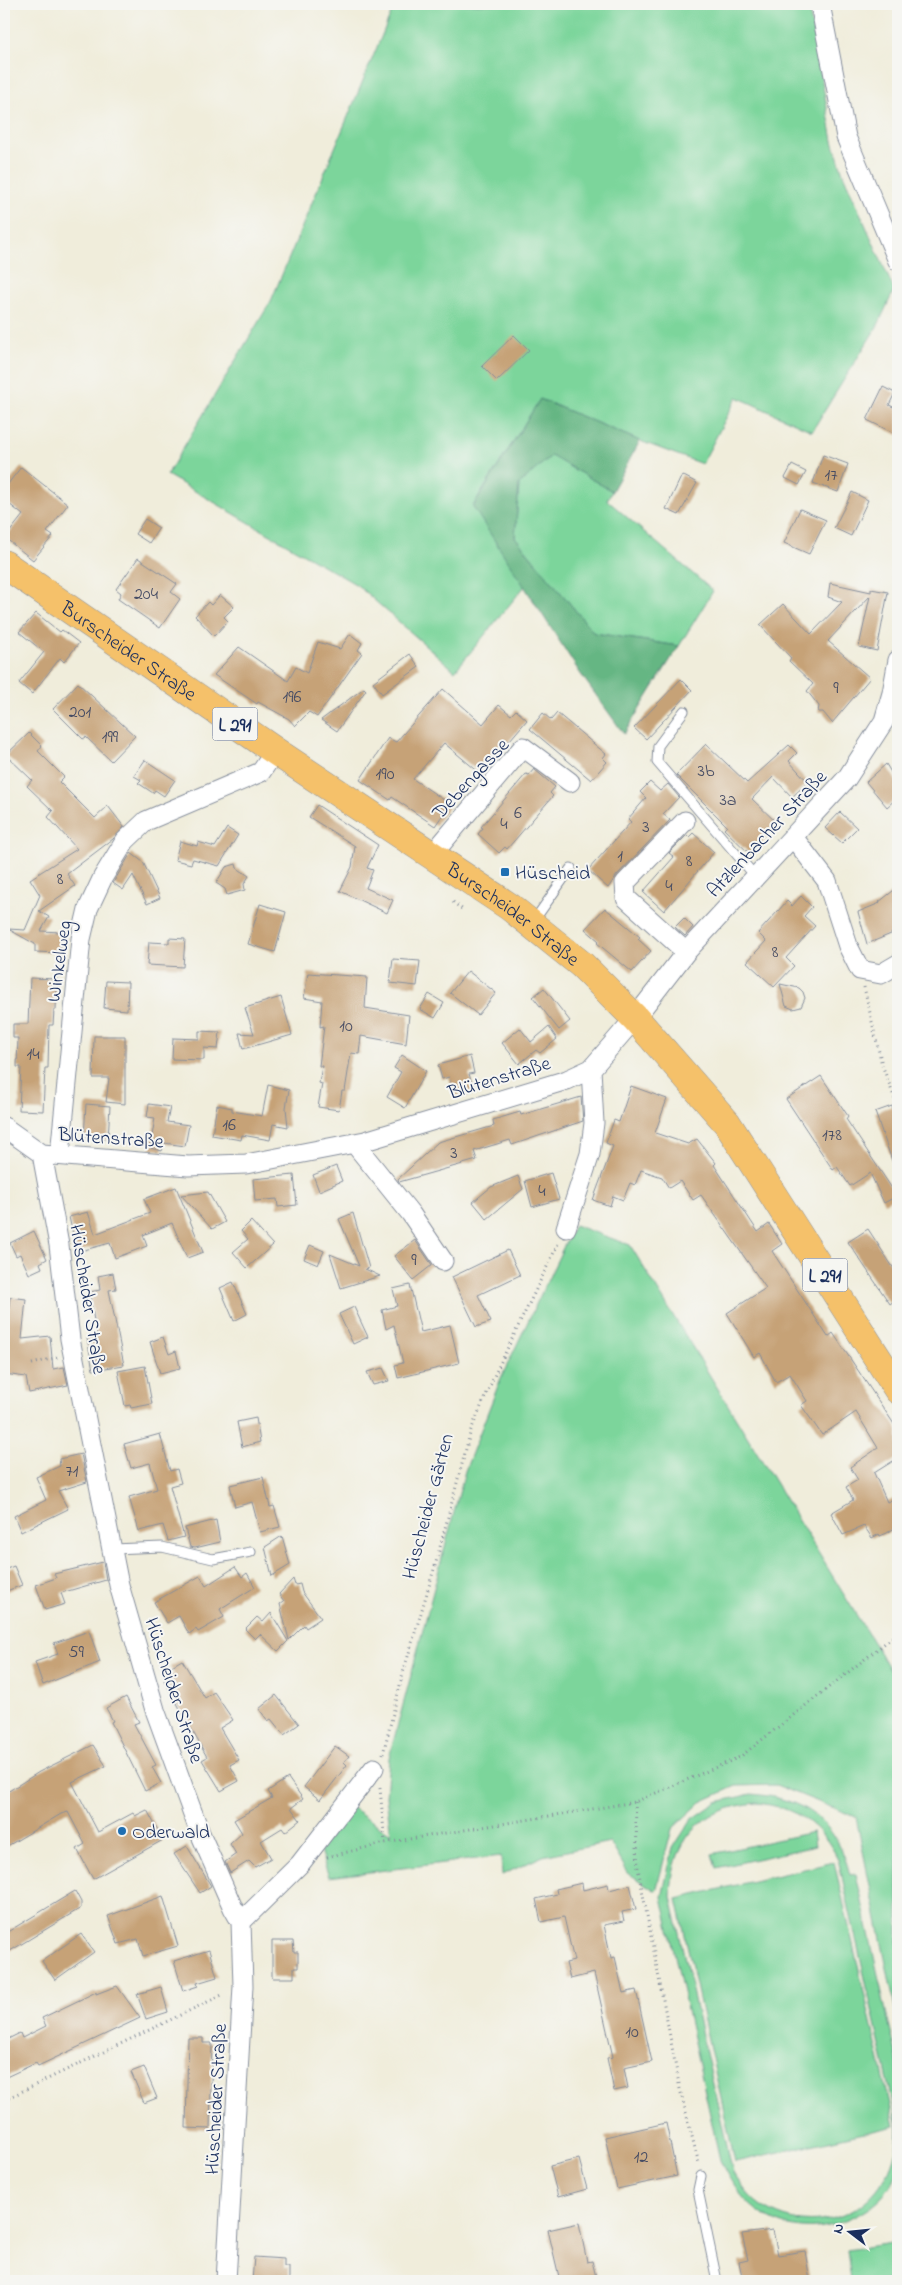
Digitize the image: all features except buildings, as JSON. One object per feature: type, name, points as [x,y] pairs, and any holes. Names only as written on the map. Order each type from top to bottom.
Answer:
[{"type":"main road","name":"Burscheider Straße","points":[[4,564],[275,751],[532,924],[582,965],[635,1018],[728,1123],[898,1390]]},
{"type":"street","points":[[820,4],[846,137],[898,261]]},
{"type":"street","name":"Atzlenbacher Straße","points":[[635,1018],[686,952],[848,778],[884,722],[898,660]]},
{"type":"street","name":"Debengasse","points":[[432,855],[524,747],[570,782]]},
{"type":"street","name":"Winkelweg","points":[[51,1155],[80,939],[88,909],[103,877],[125,841],[146,821],[261,772],[275,751]]},
{"type":"street","points":[[685,822],[625,883],[626,898],[686,952]]},
{"type":"street","points":[[793,838],[827,881],[848,946],[860,970],[881,974],[898,964]]},
{"type":"street","name":"Blütenstraße","points":[[51,1155],[188,1166],[246,1164],[354,1143],[567,1080],[591,1068],[635,1018]]},
{"type":"street","points":[[566,1228],[590,1154],[594,1123],[591,1068]]},
{"type":"street","points":[[4,1127],[51,1155]]},
{"type":"street","points":[[354,1143],[411,1214],[443,1261]]},
{"type":"street","name":"Hüscheider Straße","points":[[51,1155],[59,1245],[73,1353],[119,1585],[155,1710],[202,1836],[233,1908],[241,1922],[243,1986],[226,2281]]},
{"type":"street","points":[[241,1922],[300,1864],[374,1768]]},
{"type":"lane","points":[[684,711],[658,746],[657,762],[756,877]]},
{"type":"lane","points":[[532,924],[571,868]]},
{"type":"lane","points":[[113,1549],[162,1547],[213,1560],[251,1552]]},
{"type":"lane","points":[[702,2176],[698,2190],[717,2281]]},
{"type":"path","points":[[453,902],[463,910]]},
{"type":"path","points":[[860,970],[882,1065],[898,1107]]},
{"type":"path","name":"Hüscheider Gärten","points":[[374,1768],[383,1756],[403,1673],[435,1566],[471,1430],[496,1372],[566,1228]]},
{"type":"path","points":[[32,1364],[73,1353]]},
{"type":"path","points":[[300,1864],[385,1843],[635,1802],[740,1757],[898,1633]]},
{"type":"path","points":[[374,1768],[380,1775],[385,1843]]},
{"type":"path","points":[[635,1802],[638,1868],[680,2089],[702,2176]]},
{"type":"path","points":[[4,2100],[243,1986]]},
{"type":"green space","points":[[395,4],[808,4],[833,141],[843,174],[894,290],[878,325],[812,431],[737,397],[702,464],[640,441],[540,399],[473,506],[525,586],[455,671],[357,585],[167,475],[271,301]]},
{"type":"green space","points":[[540,399],[640,441],[612,491],[551,456],[519,484],[515,537],[594,633],[679,646],[624,734],[580,673],[473,507]]},
{"type":"green space","points":[[551,456],[612,491],[607,500],[713,591],[679,646],[594,633],[515,537],[519,484]]},
{"type":"green space","points":[[574,1225],[630,1245],[898,1683],[898,2022],[856,1817],[776,1785],[736,1786],[701,1802],[672,1829],[656,1891],[628,1873],[610,1842],[543,1856],[502,1875],[501,1856],[329,1877],[319,1848],[351,1807],[391,1834],[386,1797],[389,1758],[465,1471],[501,1378]]},
{"type":"green space","points":[[751,1794],[770,1796],[803,1807],[827,1827],[837,1841],[850,1875],[856,1874],[896,2054],[899,2158],[898,2168],[893,2181],[885,2194],[861,2213],[831,2226],[802,2228],[774,2221],[762,2214],[742,2196],[726,2173],[720,2160],[662,1897],[673,1848],[691,1820],[717,1802]],"holes":[[[757,1803],[771,1805],[795,1813],[815,1827],[824,1836],[838,1859],[898,2125],[895,2151],[886,2175],[872,2194],[854,2209],[833,2219],[809,2221],[785,2217],[756,2202],[733,2173],[671,1897],[677,1859],[683,1844],[693,1830],[719,1812],[737,1806]]]},
{"type":"green space","points":[[813,1832],[815,1846],[716,1868],[712,1854]]},
{"type":"green space","points":[[834,1862],[895,2126],[735,2162],[677,1899]]},
{"type":"green space","points":[[898,2242],[898,2281],[851,2281],[847,2250]]},
{"type":"place","name":"Hüscheid","points":[[505,872]]},
{"type":"place","name":"Oderwald","points":[[122,1831]]}]
